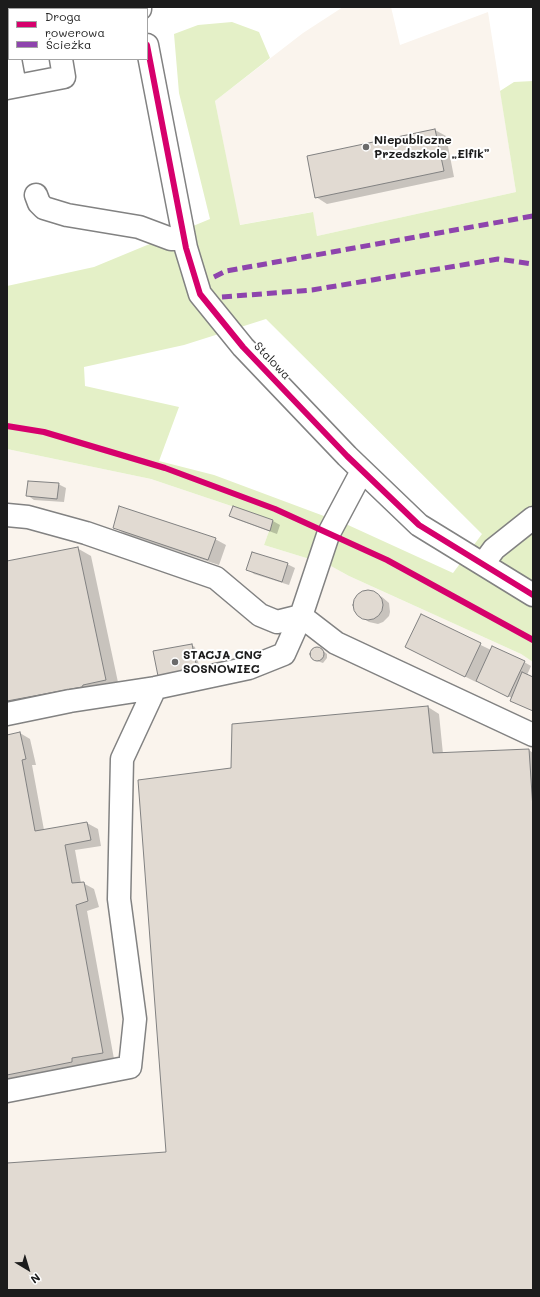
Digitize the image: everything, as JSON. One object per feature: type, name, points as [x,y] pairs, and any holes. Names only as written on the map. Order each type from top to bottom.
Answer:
[{"type":"street","name":"Stalowa","points":[[148,50],[184,239],[200,294],[244,347],[362,471],[418,525],[533,595]]},
{"type":"street","points":[[10,60],[11,87],[64,77],[61,60]]},
{"type":"street","points":[[36,196],[39,203],[44,208],[67,214],[139,227],[171,239],[184,239]]},
{"type":"street","points":[[7,714],[70,701],[155,688],[249,668],[284,654],[301,616],[328,535],[362,471]]},
{"type":"street","points":[[7,515],[28,517],[86,533],[216,578],[260,615],[277,622],[301,616]]},
{"type":"street","points":[[483,564],[494,549],[533,518]]},
{"type":"street","points":[[301,616],[336,644],[533,735]]},
{"type":"street","points":[[7,1091],[130,1067],[135,1019],[119,899],[122,760],[155,688]]},
{"type":"shaded area","name":"Niepubliczne Przedszkole „Elfik”","points":[[343,7],[391,7],[400,45],[488,12],[516,192],[317,236],[312,212],[239,225],[215,101],[303,33]]},
{"type":"shaded area","points":[[7,449],[151,479],[273,520],[264,545],[329,565],[349,576],[521,654],[533,662],[533,1290],[7,1290]]},
{"type":"green space","points":[[232,22],[259,32],[270,58],[215,101],[240,225],[313,212],[317,236],[516,192],[500,91],[514,82],[533,81],[533,662],[521,654],[349,576],[329,565],[264,545],[273,520],[151,479],[7,449],[7,286],[94,267],[210,219],[179,93],[174,34],[198,25]],"holes":[[[266,319],[482,534],[453,573],[348,525],[214,475],[159,461],[179,407],[85,386],[84,367],[184,345]]]},
{"type":"building","points":[[435,129],[444,171],[315,198],[307,156]]},
{"type":"building","points":[[28,481],[59,483],[57,499],[26,496]]},
{"type":"building","points":[[119,506],[216,538],[208,560],[113,528]]},
{"type":"building","points":[[233,506],[273,520],[270,531],[229,516]]},
{"type":"building","points":[[78,547],[106,680],[83,685],[82,687],[7,701],[7,561]]},
{"type":"building","points":[[252,552],[288,563],[282,582],[246,570]]},
{"type":"building","points":[[368,590],[379,594],[383,605],[379,616],[368,620],[357,616],[353,605],[357,594]]},
{"type":"building","points":[[421,614],[481,643],[465,677],[405,647]]},
{"type":"building","name":"STACJA CNG SOSNOWIEC","points":[[192,644],[198,673],[159,681],[153,651]]},
{"type":"building","points":[[492,646],[525,661],[508,697],[476,681]]},
{"type":"building","points":[[314,647],[320,647],[324,651],[324,657],[320,661],[314,661],[310,657],[310,651]]},
{"type":"building","points":[[522,672],[533,677],[533,711],[510,701]]},
{"type":"building","points":[[428,706],[433,753],[529,749],[533,809],[533,1290],[7,1290],[7,1163],[166,1152],[138,780],[231,768],[232,724]]},
{"type":"building","points":[[20,732],[26,759],[22,760],[35,831],[87,822],[91,840],[65,845],[72,883],[84,882],[88,901],[76,905],[103,1053],[72,1058],[72,1062],[7,1075],[7,735]]},
{"type":"marked path","points":[[214,277],[226,271],[533,216]]},
{"type":"marked path","points":[[222,297],[312,290],[498,259],[533,264]]},
{"type":"cycle path","points":[[148,50],[186,248],[200,294],[243,347],[347,456],[419,525],[533,595]]},
{"type":"cycle path","points":[[7,426],[44,432],[165,468],[275,509],[387,560],[533,640]]},
{"type":"place","name":"Niepubliczne Przedszkole „Elfik”","points":[[366,147]]},
{"type":"place","name":"STACJA CNG SOSNOWIEC","points":[[175,662]]}]
